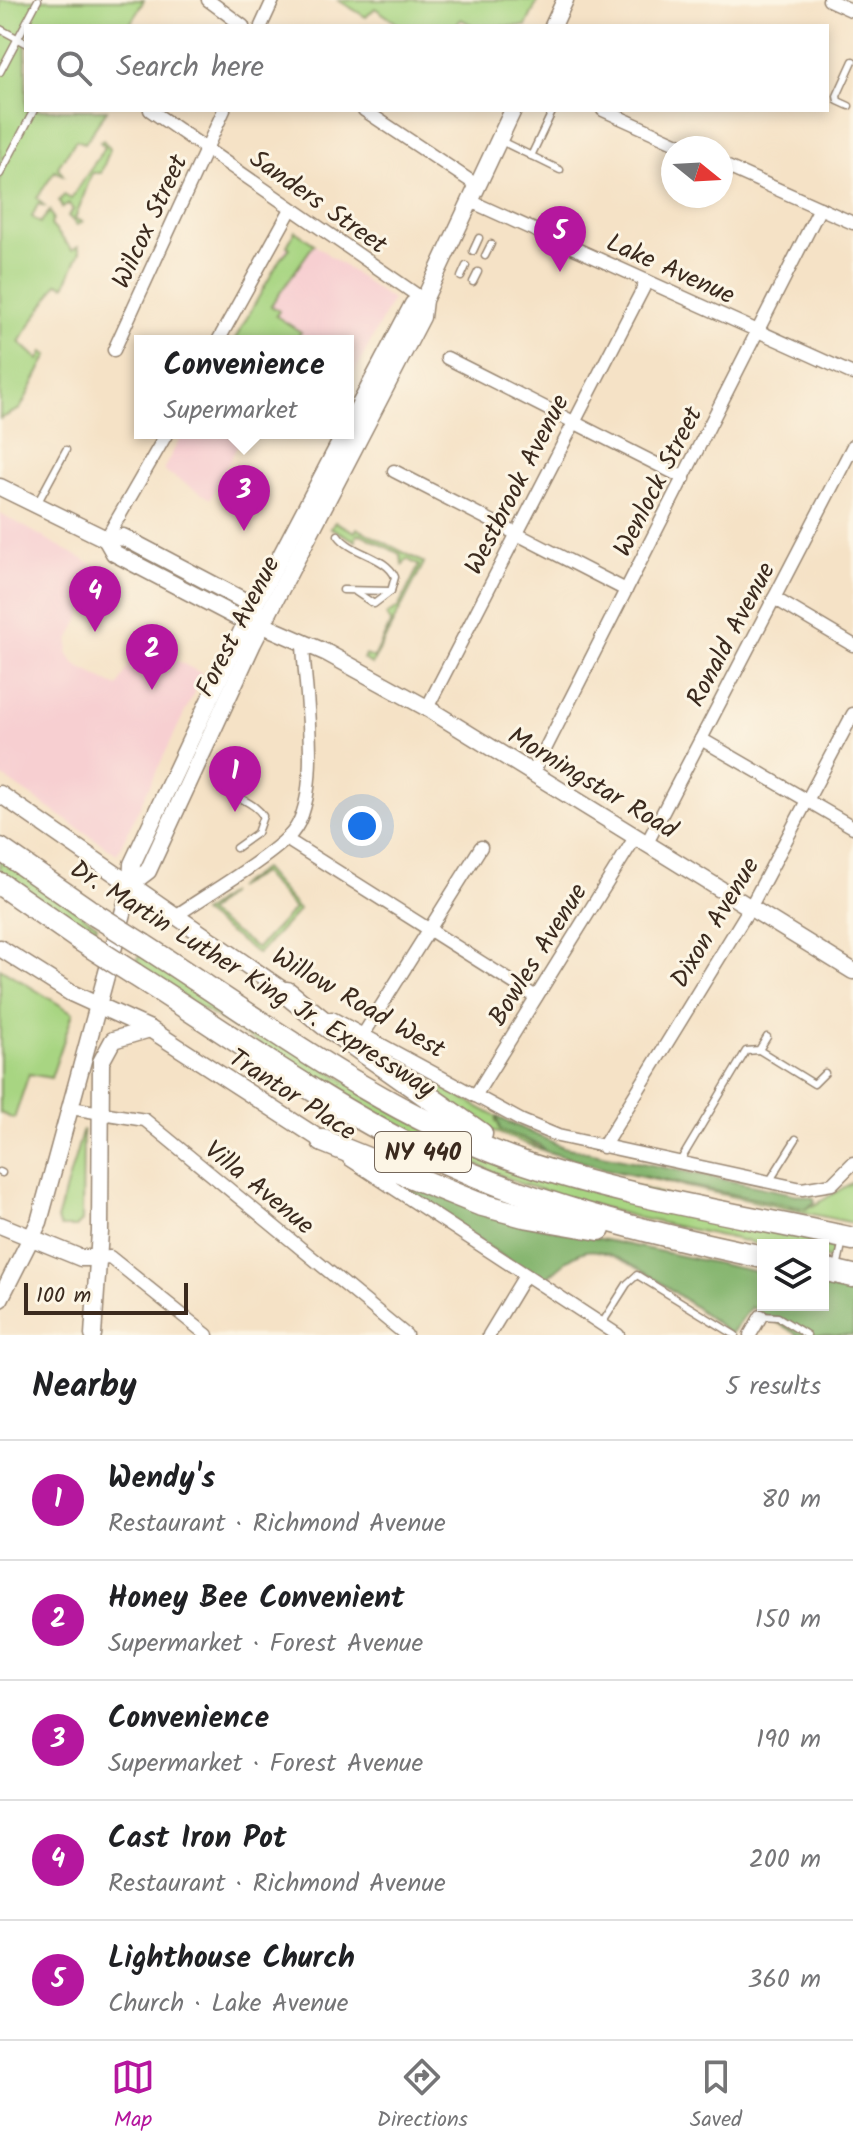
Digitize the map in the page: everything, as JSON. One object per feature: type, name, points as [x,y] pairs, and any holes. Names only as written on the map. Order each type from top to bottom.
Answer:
[{"type":"highway","name":"Dr. Martin Luther King Jr. Expressway","points":[[0,849],[97,916],[404,1109],[511,1158],[569,1175],[848,1238]]},
{"type":"highway","name":"NY 440","points":[[0,884],[79,939],[353,1114],[458,1168],[581,1212],[755,1255]]},
{"type":"highway","points":[[287,993],[325,1024],[477,1131],[569,1175]]},
{"type":"highway","points":[[323,1141],[425,1185],[505,1212],[755,1255]]},
{"type":"main road","points":[[554,24],[565,0]]},
{"type":"main road","name":"Forest Avenue","points":[[0,1299],[33,1239],[131,884],[148,871],[254,623],[422,317],[424,300],[512,112]]},
{"type":"main road","name":"Forest Avenue","points":[[354,416],[413,304],[424,300]]},
{"type":"main road","name":"Forest Avenue","points":[[254,606],[342,439]]},
{"type":"main road","points":[[0,487],[106,539],[123,537],[254,606],[254,623]]},
{"type":"main road","name":"Morningstar Road","points":[[106,539],[114,553],[254,623],[327,653],[427,708],[853,971]]},
{"type":"main road","name":"Willow Road West","points":[[0,794],[287,993]]},
{"type":"main road","name":"Trantor Place","points":[[0,948],[71,993],[150,1029],[323,1141]]},
{"type":"main road","points":[[93,1335],[103,1113],[100,1069],[105,1049],[120,1036],[150,1029]]},
{"type":"main road","points":[[0,1225],[81,1258],[98,1258]]},
{"type":"street","points":[[209,0],[240,24]]},
{"type":"street","points":[[262,24],[273,0]]},
{"type":"street","points":[[829,0],[853,11]]},
{"type":"street","name":"Sanders Street","points":[[153,112],[424,300]]},
{"type":"street","name":"Wilcox Street","points":[[114,350],[223,112]]},
{"type":"street","name":"Lake Avenue","points":[[367,112],[474,194],[647,281],[853,374]]},
{"type":"street","points":[[607,112],[661,136]]},
{"type":"street","points":[[733,169],[853,223]]},
{"type":"street","name":"Wenlock Street","points":[[533,773],[820,208]]},
{"type":"street","points":[[221,335],[291,209]]},
{"type":"street","name":"Westbrook Avenue","points":[[427,708],[647,281]]},
{"type":"street","points":[[447,358],[684,478]]},
{"type":"street","points":[[106,539],[164,439]]},
{"type":"street","name":"Ronald Avenue","points":[[642,840],[701,739],[853,446]]},
{"type":"street","points":[[394,471],[626,590]]},
{"type":"street","points":[[774,598],[853,645]]},
{"type":"street","points":[[177,915],[286,839],[302,818],[308,792],[303,645]]},
{"type":"street","name":"Dixon Avenue","points":[[603,1147],[751,906],[853,714]]},
{"type":"street","points":[[701,739],[853,827]]},
{"type":"street","points":[[286,839],[536,997]]},
{"type":"street","name":"Bowles Avenue","points":[[475,1096],[536,997],[642,840]]},
{"type":"street","points":[[363,1035],[481,847]]},
{"type":"street","name":"Willow Road West","points":[[287,993],[540,1129],[603,1147],[802,1189],[824,1187],[838,1180],[853,1163]]},
{"type":"street","name":"Villa Avenue","points":[[71,1108],[145,1120],[406,1335]]},
{"type":"street","name":"Trantor Place","points":[[323,1141],[524,1277],[618,1335]]},
{"type":"street","points":[[98,1258],[110,1257],[207,1335]]},
{"type":"street","points":[[489,1335],[524,1277]]},
{"type":"street","points":[[750,1335],[761,1316]]},
{"type":"lane","points":[[25,24],[38,0]]},
{"type":"lane","points":[[0,72],[24,27]]},
{"type":"lane","points":[[0,29],[24,42]]},
{"type":"lane","points":[[849,106],[838,101],[837,96],[853,61]]},
{"type":"lane","points":[[0,174],[33,112]]},
{"type":"lane","points":[[531,156],[552,112]]},
{"type":"lane","points":[[499,140],[560,170]]},
{"type":"lane","points":[[473,251],[479,238]]},
{"type":"lane","points":[[485,256],[491,244]]},
{"type":"lane","points":[[461,277],[466,266]]},
{"type":"lane","points":[[473,282],[478,272]]},
{"type":"lane","points":[[36,505],[66,450]]},
{"type":"lane","points":[[338,535],[345,545],[390,569],[395,577],[391,591],[374,604],[356,592]]},
{"type":"lane","points":[[343,590],[391,591]]},
{"type":"lane","points":[[226,787],[234,797],[259,809],[263,816],[257,833],[236,848]]},
{"type":"lane","points":[[759,1050],[767,1037]]},
{"type":"lane","points":[[679,1163],[746,1051],[759,1050],[814,1084],[825,1073]]},
{"type":"lane","points":[[769,1182],[796,1139]]},
{"type":"lane","points":[[837,1272],[848,1238]]},
{"type":"lane","points":[[601,1325],[627,1284],[637,1275],[735,1335]]},
{"type":"lane","points":[[761,1316],[778,1317],[807,1335]]},
{"type":"shaded area","points":[[295,231],[392,300],[354,374],[354,335],[237,335]]},
{"type":"shaded area","points":[[180,439],[241,439],[210,499],[163,470]]},
{"type":"shaded area","points":[[0,513],[104,571],[69,640],[68,655],[77,666],[118,687],[140,642],[203,674],[117,854],[0,775]]},
{"type":"green space","points":[[0,0],[144,0],[130,24],[24,24],[24,112],[106,112],[85,143],[76,140],[58,167],[63,175],[55,171],[37,198],[44,206],[38,204],[32,217],[40,223],[50,211],[53,218],[51,225],[72,250],[78,246],[80,252],[65,286],[58,283],[19,342],[39,360],[43,352],[48,355],[20,409],[0,419]]},
{"type":"green space","points":[[338,0],[538,0],[527,24],[470,24],[461,19],[457,24],[398,24],[375,8],[366,17]]},
{"type":"green space","points":[[103,140],[110,149],[101,173],[92,173],[75,219],[82,222],[77,225],[68,216],[73,210],[69,204],[62,208],[59,201],[64,195],[71,199],[105,147],[100,142]]},
{"type":"green space","points":[[295,231],[314,244],[271,306],[279,311],[276,316],[301,332],[299,335],[237,335],[280,259],[290,248],[287,246]]},
{"type":"green space","points":[[335,522],[355,532],[357,528],[424,563],[372,664],[363,659],[365,655],[374,658],[391,622],[386,615],[398,608],[419,566],[407,559],[403,565],[400,554],[361,534],[356,536],[356,541],[331,528]]},
{"type":"green space","points":[[0,857],[97,925],[93,939],[0,875]]},
{"type":"green space","points":[[263,869],[299,910],[258,954],[202,913],[229,893],[207,913],[257,948],[294,909],[262,873],[235,888]]},
{"type":"green space","points":[[140,952],[402,1116],[811,1239],[757,1239],[757,1244],[639,1218],[518,1183],[391,1126],[135,967]]},
{"type":"green space","points":[[0,968],[73,1013],[51,1078],[29,1074],[14,1119],[0,1113]]},
{"type":"green space","points":[[385,1056],[497,1117],[496,1122],[545,1151],[488,1129]]},
{"type":"green space","points":[[497,1117],[563,1147],[814,1198],[815,1202],[806,1209],[605,1169],[545,1151],[538,1144],[500,1130]]},
{"type":"green space","points":[[83,1129],[82,1221],[76,1227],[61,1227],[57,1220]]},
{"type":"green space","points":[[605,1169],[813,1206],[853,1182],[853,1223]]},
{"type":"green space","points":[[394,1182],[519,1222],[757,1272],[757,1311],[751,1307],[731,1334],[660,1282],[619,1258],[601,1252],[586,1251],[573,1257],[541,1283]]},
{"type":"green space","points":[[829,1288],[853,1294],[853,1335],[798,1335],[758,1311],[829,1311]]},
{"type":"place","name":"Lighthouse Church","points":[[560,272]]},
{"type":"place","name":"Convenience","points":[[244,531]]},
{"type":"place","name":"Cast Iron Pot","points":[[95,632]]},
{"type":"place","name":"Honey Bee Convenient","points":[[152,690]]},
{"type":"place","name":"Wendy's","points":[[235,812]]}]
